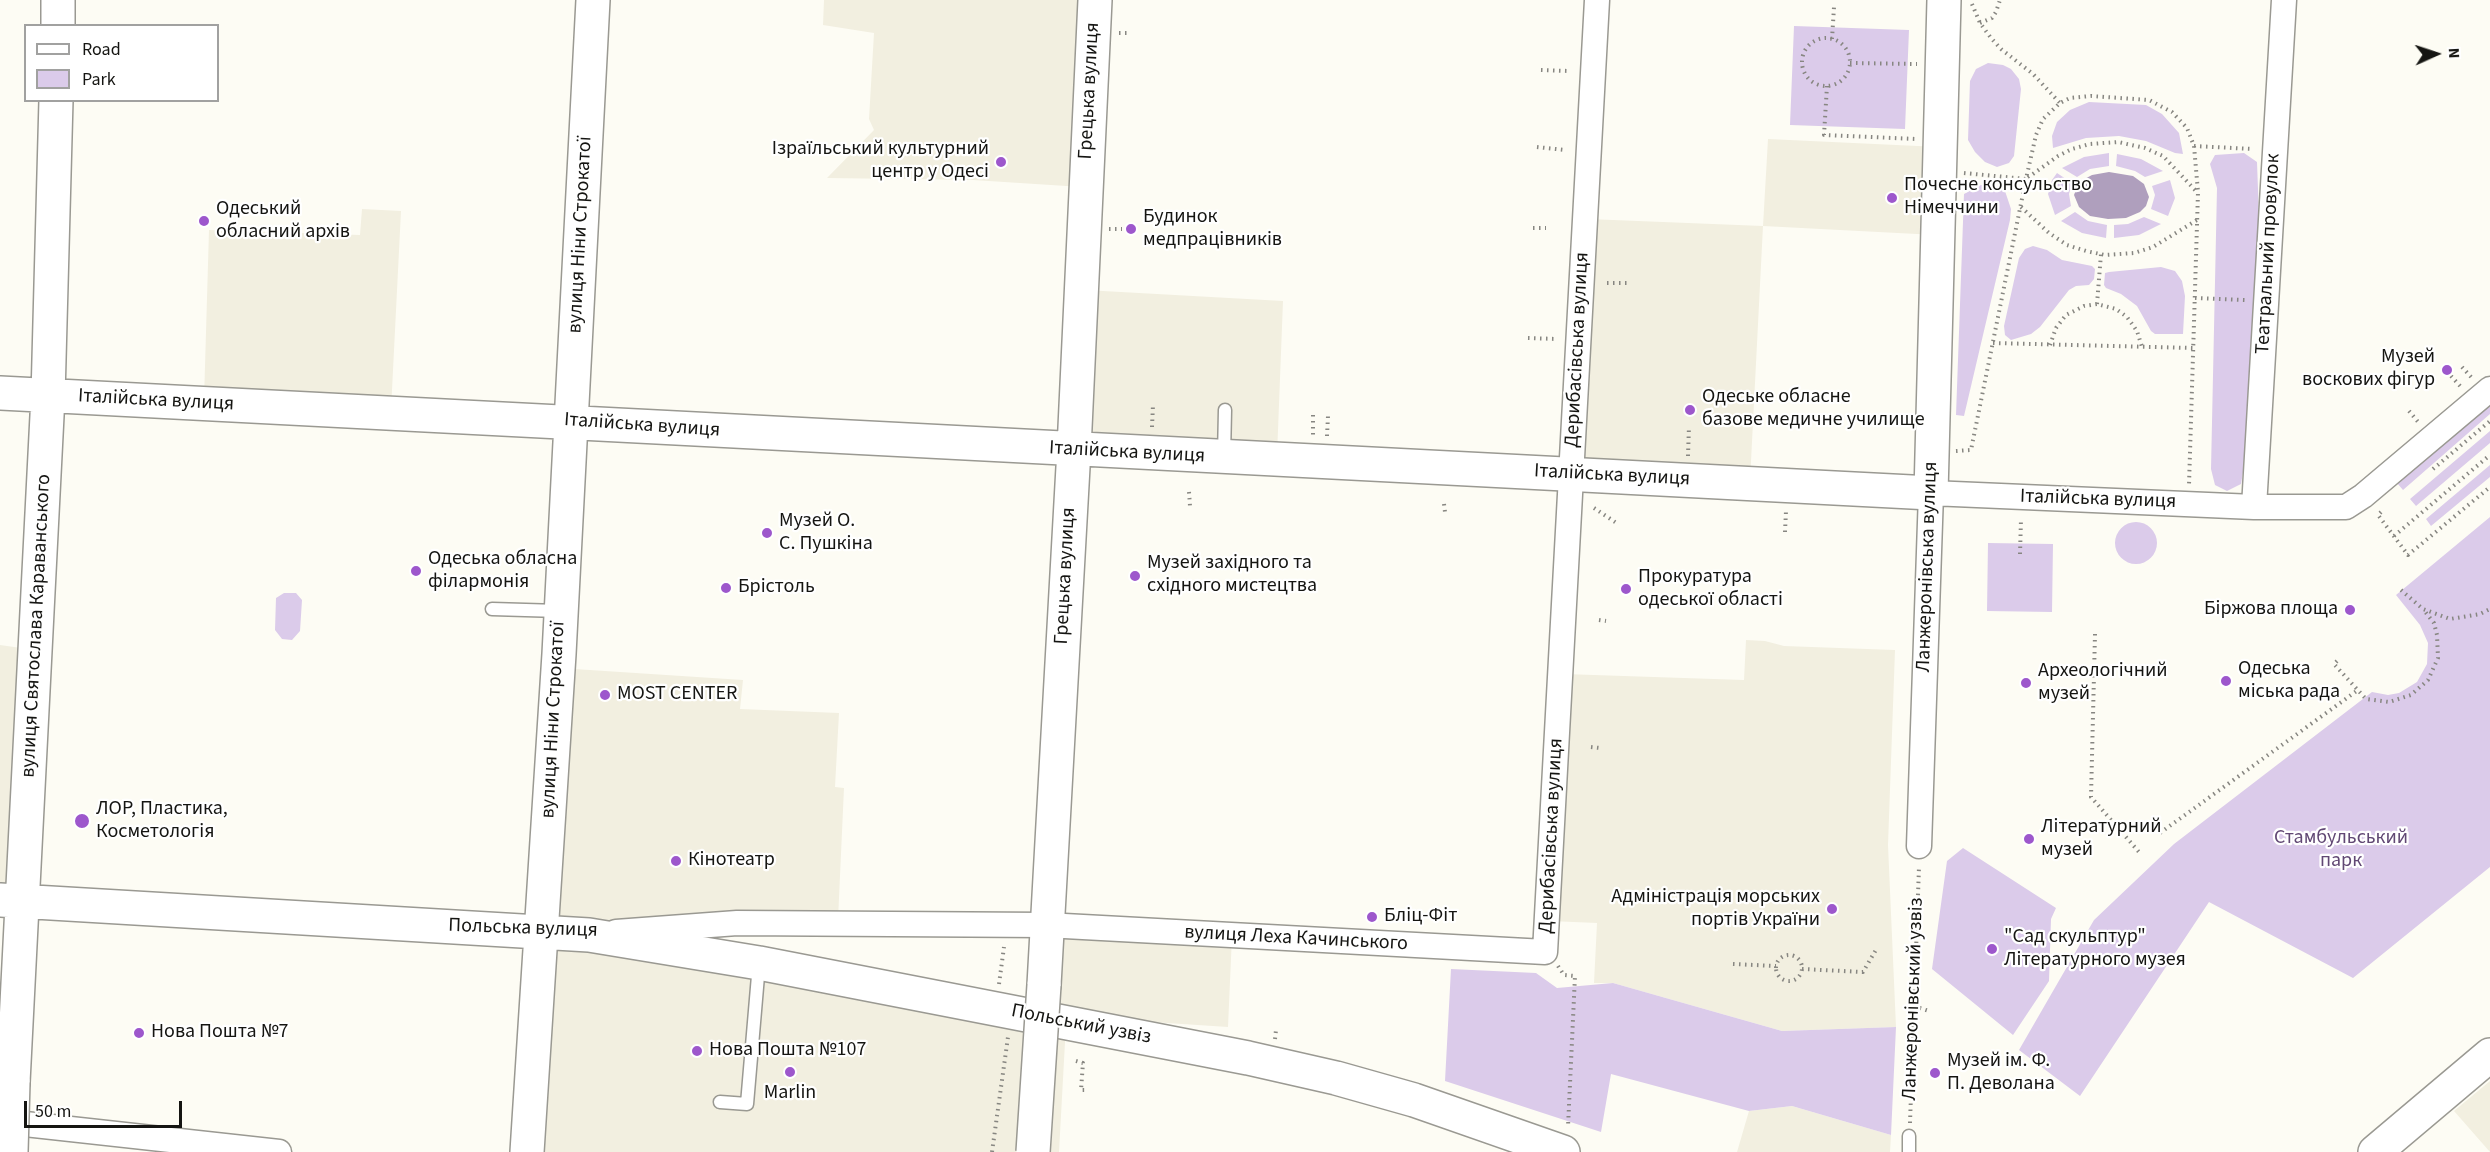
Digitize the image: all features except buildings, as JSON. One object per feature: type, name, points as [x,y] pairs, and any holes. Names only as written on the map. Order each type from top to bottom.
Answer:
[{"type":"main road","points":[[58,0],[58,24]]},
{"type":"main road","name":"вулиця Ніни Строкатої","points":[[528,1152],[561,611],[593,0]]},
{"type":"main road","name":"Грецька вулиця","points":[[1033,1152],[1074,449],[1095,0]]},
{"type":"main road","name":"Ланжеронівська вулиця","points":[[1931,493],[1944,0]]},
{"type":"main road","name":"вулиця Святослава Караванського","points":[[11,1152],[12,901],[48,396],[56,102]]},
{"type":"main road","name":"Італійська вулиця","points":[[0,393],[1931,493]]},
{"type":"main road","name":"Польська вулиця","points":[[12,901],[589,935]]},
{"type":"main road","name":"Польський узвіз","points":[[589,935],[759,963],[1248,1058],[1336,1078],[1565,1140]]},
{"type":"main road","points":[[2375,1152],[2490,1056]]},
{"type":"street","name":"Дерибасівська вулиця","points":[[1545,952],[1597,0]]},
{"type":"street","name":"Театральний провулок","points":[[2254,507],[2284,0]]},
{"type":"street","points":[[2254,507],[2346,507],[2363,496],[2490,389]]},
{"type":"street","name":"Італійська вулиця","points":[[1931,493],[2254,507]]},
{"type":"street","name":"Ланжеронівська вулиця","points":[[1919,846],[1931,493]]},
{"type":"street","name":"Польська вулиця","points":[[589,935],[649,928],[736,923],[1046,925]]},
{"type":"street","name":"вулиця Леха Качинського","points":[[1046,925],[1545,952]]},
{"type":"street","points":[[0,1126],[13,1123],[25,1124],[279,1152]]},
{"type":"lane","points":[[1224,458],[1225,410]]},
{"type":"lane","points":[[492,609],[561,611]]},
{"type":"lane","points":[[720,1102],[747,1104],[759,963]]},
{"type":"lane","points":[[1909,1136],[1909,1152]]},
{"type":"path","points":[[1970,0],[1980,23],[2001,49],[2033,74],[2060,103]]},
{"type":"path","points":[[1980,23],[1992,18],[2000,0]]},
{"type":"path","points":[[1832,39],[1834,7]]},
{"type":"path","points":[[1115,33],[1131,33]]},
{"type":"path","points":[[1832,39],[1843,46],[1850,63],[1845,76],[1834,84],[1820,85],[1807,77],[1803,70],[1803,56],[1811,43],[1817,40],[1832,39]]},
{"type":"path","points":[[1850,63],[1917,64]]},
{"type":"path","points":[[1541,70],[1569,71]]},
{"type":"path","points":[[1827,86],[1824,135],[1941,140]]},
{"type":"path","points":[[1971,450],[2026,179],[2036,135],[2043,119],[2060,103],[2070,98],[2091,96],[2149,100],[2166,108],[2182,121],[2194,146],[2198,192],[2188,504]]},
{"type":"path","points":[[1960,172],[2026,179],[2072,149],[2090,144],[2118,142],[2145,148],[2163,156],[2198,192]]},
{"type":"path","points":[[2194,146],[2257,149]]},
{"type":"path","points":[[1538,147],[1565,150]]},
{"type":"path","points":[[2021,207],[2058,240],[2076,249],[2101,254],[2124,254],[2153,247],[2197,219]]},
{"type":"path","points":[[1533,228],[1546,228]]},
{"type":"path","points":[[1105,229],[1122,229]]},
{"type":"path","points":[[2097,304],[2101,254]]},
{"type":"path","points":[[1607,283],[1630,282]]},
{"type":"path","points":[[2195,298],[2249,300]]},
{"type":"path","points":[[2050,345],[2056,328],[2066,315],[2084,306],[2097,304],[2116,309],[2127,317],[2138,330],[2142,347]]},
{"type":"path","points":[[1528,338],[1557,339]]},
{"type":"path","points":[[1993,343],[2193,348]]},
{"type":"path","points":[[1152,428],[1153,405]]},
{"type":"path","points":[[1312,415],[1313,436]]},
{"type":"path","points":[[1327,437],[1328,416]]},
{"type":"path","points":[[1688,457],[1689,426]]},
{"type":"path","points":[[2394,536],[2490,455]]},
{"type":"path","points":[[2378,515],[2408,555],[2490,487]]},
{"type":"path","points":[[1189,492],[1190,506]]},
{"type":"path","points":[[2020,554],[2021,497]]},
{"type":"path","points":[[1444,504],[1445,512]]},
{"type":"path","points":[[1594,508],[1618,524]]},
{"type":"path","points":[[2337,661],[2334,664],[2366,699],[2389,702],[2410,695],[2428,680],[2434,669],[2439,646],[2434,623],[2423,609],[2401,590]]},
{"type":"path","points":[[2423,609],[2450,619],[2472,616],[2490,609]]},
{"type":"path","points":[[1599,620],[1606,621]]},
{"type":"path","points":[[2095,634],[2091,797],[2139,852]]},
{"type":"path","points":[[2160,833],[2358,690]]},
{"type":"path","points":[[1591,747],[1600,748]]},
{"type":"path","name":"Ланжеронівський узвіз","points":[[1909,1136],[1919,846]]},
{"type":"path","points":[[992,1152],[1004,1010],[1007,926]]},
{"type":"path","points":[[1802,969],[1863,972],[1877,948]]},
{"type":"path","points":[[1792,955],[1800,960],[1802,969],[1799,976],[1790,981],[1781,978],[1776,966],[1782,957],[1792,955]]},
{"type":"path","points":[[1733,964],[1776,966]]},
{"type":"path","points":[[1565,1140],[1575,976]]},
{"type":"path","points":[[1914,1006],[1929,1011]]},
{"type":"path","points":[[1076,1061],[1083,1063],[1081,1090],[1084,1090]]},
{"type":"shaded area","points":[[824,0],[1090,0],[1082,187],[973,180],[827,178],[874,130],[869,119],[874,33],[823,25]]},
{"type":"shaded area","points":[[1768,139],[1939,147],[1936,235],[1763,226]]},
{"type":"shaded area","points":[[2109,172],[2133,176],[2144,184],[2149,197],[2146,206],[2140,212],[2126,218],[2108,219],[2090,216],[2079,207],[2074,195],[2079,182],[2092,175]]},
{"type":"shaded area","points":[[362,209],[401,211],[391,410],[204,400],[209,230],[360,235]]},
{"type":"shaded area","points":[[1588,219],[1763,226],[1750,481],[1576,470]]},
{"type":"shaded area","points":[[1085,290],[1283,301],[1277,456],[1075,448]]},
{"type":"shaded area","points":[[1746,640],[1765,641],[1784,646],[1895,650],[1888,845],[1896,1027],[1782,1031],[1613,983],[1594,983],[1597,923],[1550,921],[1564,674],[1744,680]]},
{"type":"shaded area","points":[[0,645],[35,650],[23,900],[0,899]]},
{"type":"shaded area","points":[[559,668],[743,680],[740,709],[839,713],[835,787],[844,788],[838,920],[541,930]]},
{"type":"shaded area","points":[[1049,928],[1232,936],[1228,1027],[1045,1015]]},
{"type":"shaded area","points":[[542,932],[1066,1024],[1059,1152],[528,1152]]},
{"type":"shaded area","points":[[2490,1081],[2490,1152],[2454,1111]]},
{"type":"shaded area","points":[[1792,1106],[1891,1135],[1890,1152],[1737,1152],[1749,1111]]},
{"type":"green space","points":[[1794,26],[1909,30],[1905,129],[1790,125]]},
{"type":"green space","points":[[1988,63],[2003,65],[2011,69],[2019,79],[2021,89],[2014,156],[2009,163],[1997,167],[1985,162],[1968,140],[1970,81],[1976,69]]},
{"type":"green space","points":[[2089,102],[2146,105],[2162,114],[2179,133],[2183,154],[2146,141],[2119,136],[2086,138],[2053,148],[2052,136],[2057,122],[2070,110]]},
{"type":"green space","points":[[2109,153],[2109,166],[2090,169],[2077,177],[2062,168],[2084,157]]},
{"type":"green space","points":[[2244,153],[2257,162],[2259,217],[2245,460],[2241,484],[2227,491],[2215,485],[2211,469],[2217,188],[2210,164],[2215,155]]},
{"type":"green space","points":[[2117,154],[2141,159],[2163,171],[2145,177],[2135,171],[2116,166]]},
{"type":"green space","points":[[2057,173],[2072,183],[2069,194],[2071,206],[2055,215],[2048,194],[2052,180]]},
{"type":"green space","points":[[2170,180],[2175,198],[2168,216],[2151,209],[2155,195],[2152,186]]},
{"type":"green space","points":[[1981,185],[1997,186],[2005,191],[2011,209],[1964,416],[1956,415],[1964,194]]},
{"type":"green space","points":[[2075,212],[2088,221],[2107,225],[2106,238],[2082,233],[2061,221]]},
{"type":"green space","points":[[2144,217],[2161,224],[2139,235],[2114,238],[2114,225],[2128,224]]},
{"type":"green space","points":[[2033,246],[2047,250],[2062,260],[2092,266],[2095,269],[2094,279],[2089,285],[2076,286],[2069,290],[2040,327],[2031,334],[2011,340],[2005,335],[2004,326],[2019,258],[2025,249]]},
{"type":"green space","points":[[2161,267],[2175,271],[2182,281],[2185,296],[2183,334],[2155,334],[2137,306],[2104,285],[2105,273]]},
{"type":"green space","points":[[2490,402],[2490,414],[2403,490],[2397,483]]},
{"type":"green space","points":[[2490,431],[2490,443],[2416,506],[2410,499]]},
{"type":"green space","points":[[2490,465],[2490,477],[2431,526],[2426,519]]},
{"type":"green space","name":"Стамбульський парк","points":[[2490,517],[2490,867],[2353,978],[2209,902],[2080,1096],[2019,1050],[2094,920],[2174,844],[2372,692],[2388,695],[2399,693],[2417,682],[2427,664],[2428,643],[2420,625],[2396,595]]},
{"type":"green space","points":[[2136,522],[2151,528],[2157,543],[2151,558],[2136,564],[2121,558],[2115,543],[2121,528]]},
{"type":"green space","points":[[1988,543],[2053,544],[2052,612],[1987,611]]},
{"type":"green space","points":[[284,593],[296,593],[302,600],[300,631],[292,640],[282,639],[275,630],[276,598]]},
{"type":"green space","name":"\"Сад скульптур\" Літературного музея","points":[[1963,848],[2056,908],[2051,919],[2049,981],[2013,1035],[1932,969],[1947,861]]},
{"type":"green space","points":[[1451,969],[1536,973],[1557,988],[1613,983],[1782,1031],[1896,1027],[1891,1135],[1792,1106],[1749,1111],[1611,1074],[1601,1132],[1445,1081]]},
{"type":"place","name":"Ізраїльський культурний центр у Одесі","points":[[1001,162]]},
{"type":"place","name":"Почесне консульство Німеччини","points":[[1892,198]]},
{"type":"place","name":"Одеський обласний архів","points":[[204,221]]},
{"type":"place","name":"Будинок медпрацівників","points":[[1131,229]]},
{"type":"place","name":"Музей воскових фігур","points":[[2447,370]]},
{"type":"place","name":"Одеське обласне базове медичне училище","points":[[1690,410]]},
{"type":"place","name":"Музей О. С. Пушкіна","points":[[767,533]]},
{"type":"place","name":"Одеська обласна філармонія","points":[[416,571]]},
{"type":"place","name":"Музей західного та східного мистецтва","points":[[1135,576]]},
{"type":"place","name":"Брістоль","points":[[726,588]]},
{"type":"place","name":"Прокуратура одеської області","points":[[1626,589]]},
{"type":"place","name":"Біржова площа","points":[[2350,610]]},
{"type":"place","name":"Одеська міська рада","points":[[2226,681]]},
{"type":"place","name":"Археологічний музей","points":[[2026,683]]},
{"type":"place","name":"MOST CENTER","points":[[605,695]]},
{"type":"place","name":"ЛОР, Пластика, Косметологія","points":[[82,821]]},
{"type":"place","name":"Літературний музей","points":[[2029,839]]},
{"type":"place","name":"Кінотеатр","points":[[676,861]]},
{"type":"place","name":"Адміністрація морських портів України","points":[[1832,909]]},
{"type":"place","name":"Бліц-Фіт","points":[[1372,917]]},
{"type":"place","name":"\"Сад скульптур\" Літературного музея","points":[[1992,949]]},
{"type":"place","name":"Нова Пошта №7","points":[[139,1033]]},
{"type":"place","name":"Нова Пошта №107","points":[[697,1051]]},
{"type":"place","name":"Marlin","points":[[790,1072]]},
{"type":"place","name":"Музей ім. Ф. П. Деволана","points":[[1935,1073]]}]
